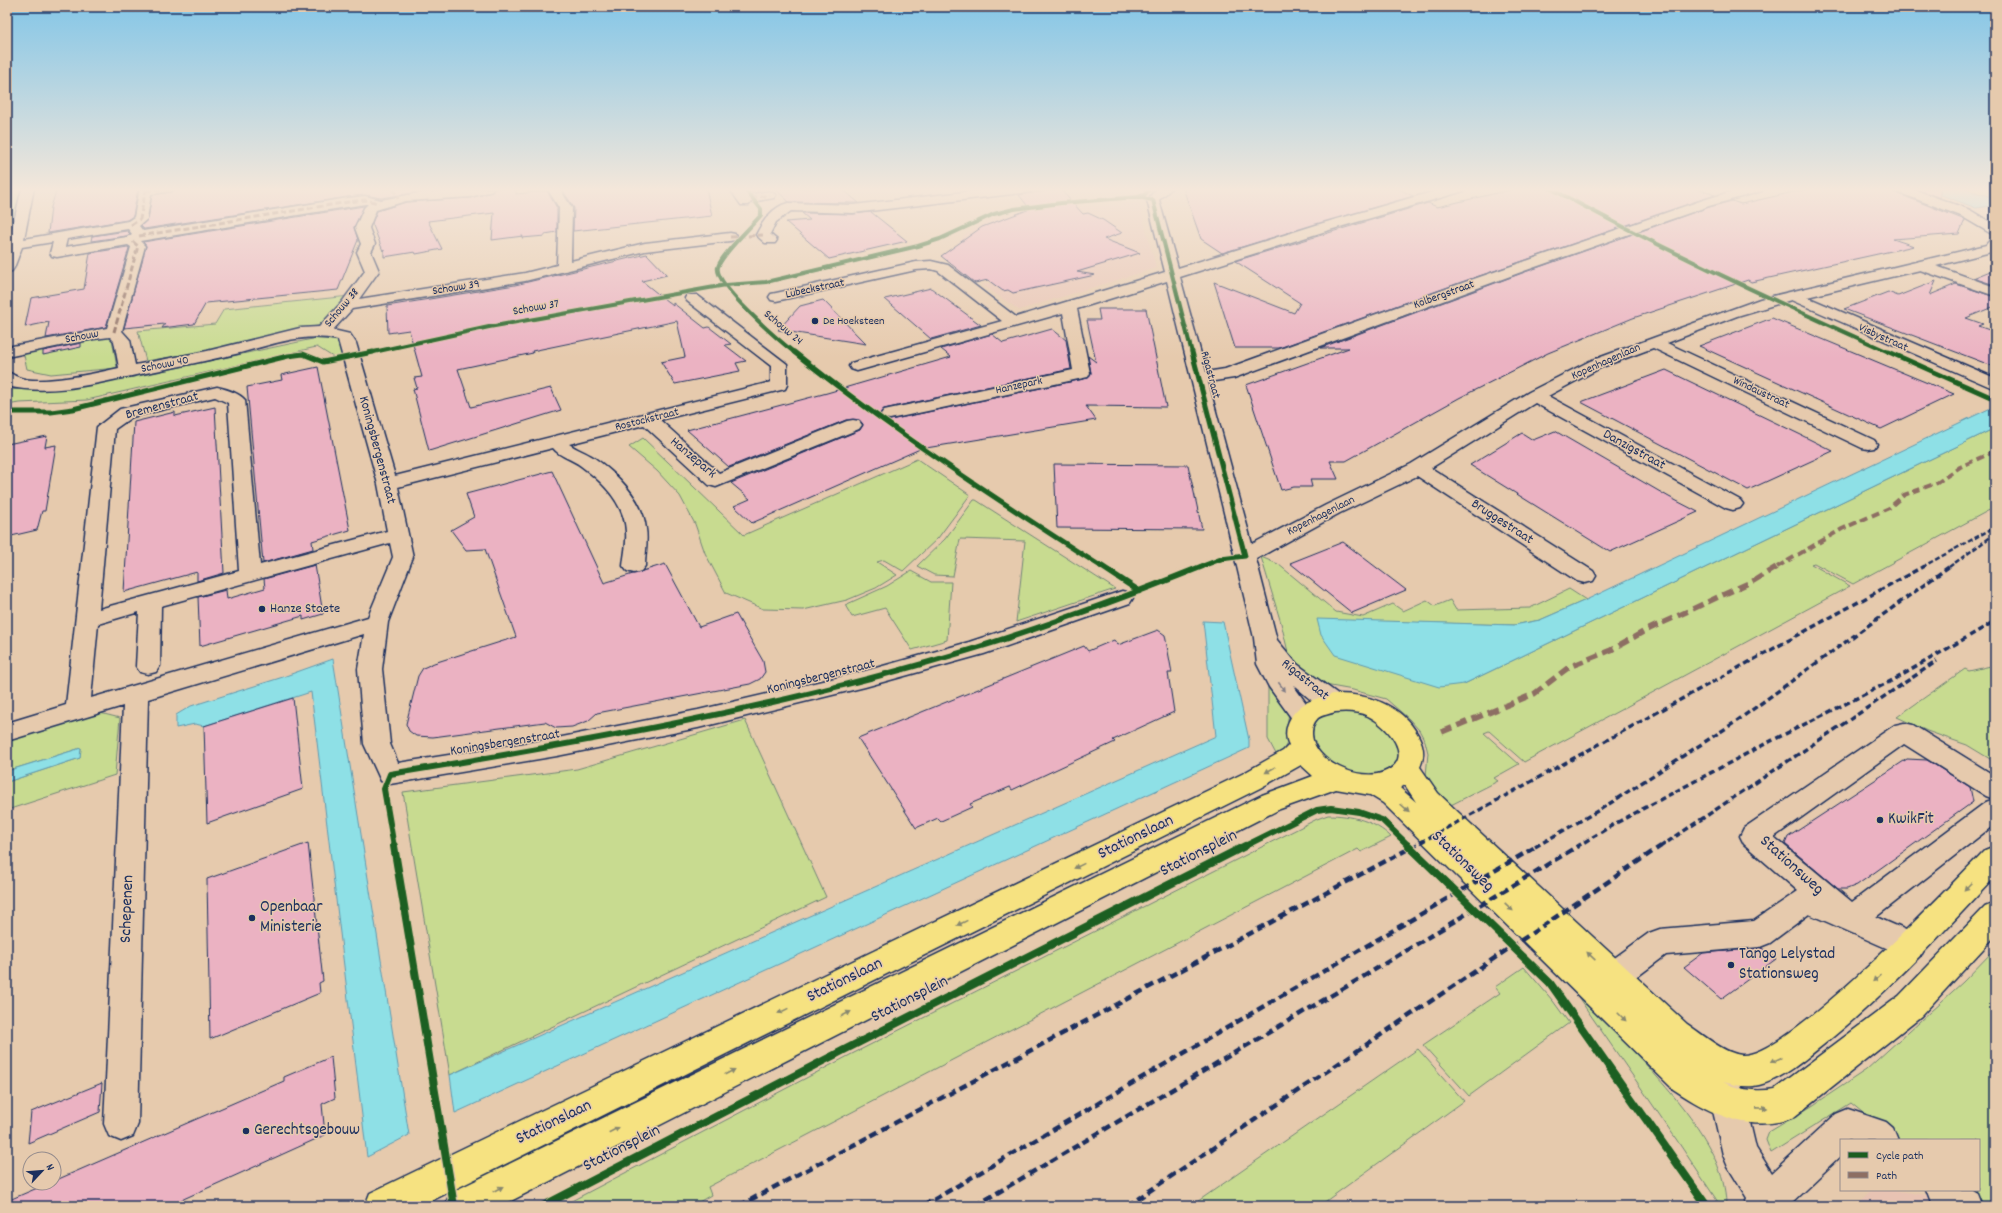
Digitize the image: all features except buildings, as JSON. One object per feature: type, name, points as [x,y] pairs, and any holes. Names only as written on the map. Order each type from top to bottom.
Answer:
[{"type":"main road","points":[[1333,703],[1353,703],[1363,705],[1391,718],[1404,732],[1410,744],[1411,758],[1407,768],[1397,778],[1374,784],[1347,782],[1323,771],[1311,761],[1302,748],[1299,731],[1304,717],[1316,708],[1333,703]]},
{"type":"main road","name":"Stationslaan","points":[[383,1206],[1251,781],[1292,758],[1302,748]]},
{"type":"main road","name":"Stationsweg","points":[[1407,768],[1429,800],[1604,984],[1685,1078],[1709,1094],[1747,1107],[1765,1109],[1782,1105],[1910,1006],[1995,916]]},
{"type":"main road","name":"Stationslaan","points":[[463,1206],[1271,802],[1336,778]]},
{"type":"main road","name":"Stationsweg","points":[[1374,784],[1392,796],[1604,984],[1722,1066],[1742,1071],[1759,1069],[1783,1057],[1830,1020],[1911,946],[1995,858]]},
{"type":"street","points":[[10,256],[13,245]]},
{"type":"street","points":[[10,256],[39,245]]},
{"type":"street","points":[[59,245],[57,253],[101,245]]},
{"type":"street","points":[[114,332],[137,245]]},
{"type":"street","name":"Schouw 38","points":[[323,332],[347,305],[372,271],[364,252],[368,245]]},
{"type":"street","points":[[564,245],[564,268]]},
{"type":"street","name":"Schouw 39","points":[[347,305],[489,283],[564,268],[645,247],[665,245]]},
{"type":"street","name":"Rigastraat","points":[[1164,245],[1245,556],[1272,673],[1304,717]]},
{"type":"street","points":[[857,366],[1069,307],[1268,245]]},
{"type":"street","name":"Kolbergstraat","points":[[1200,378],[1228,374],[1588,245]]},
{"type":"street","name":"Kopenhagenlaan","points":[[1245,556],[1333,509],[1418,468],[1535,396],[1596,364],[1732,312],[1772,300],[1922,266],[1991,248],[1992,245]]},
{"type":"street","name":"Lübeckstraat","points":[[776,297],[916,266],[931,265],[943,268],[1012,322]]},
{"type":"street","points":[[1922,266],[1995,292]]},
{"type":"street","name":"Visbystraat","points":[[1794,296],[1995,384]]},
{"type":"street","name":"Rostockstraat","points":[[388,484],[648,420],[779,385],[779,364],[692,298]]},
{"type":"street","name":"Hanzepark","points":[[890,414],[1082,372],[1069,307]]},
{"type":"street","name":"Schouw","points":[[7,352],[94,334],[114,332],[122,340],[128,372]]},
{"type":"street","name":"Schouw 40","points":[[7,377],[13,382],[42,385],[81,381],[207,356],[300,333],[323,332]]},
{"type":"street","name":"Koningsbergenstraat","points":[[323,332],[344,337],[348,343],[388,484],[403,557],[377,622],[370,669],[377,744],[390,774],[557,747],[698,719],[865,679],[976,648],[1122,598]]},
{"type":"street","name":"Windaustraat","points":[[1653,342],[1868,444]]},
{"type":"street","name":"Bremenstraat","points":[[78,711],[106,427],[126,413],[217,392],[236,400],[250,576]]},
{"type":"street","name":"Danzigstraat","points":[[1535,396],[1733,504]]},
{"type":"street","name":"Hanzepark","points":[[648,420],[716,481],[853,425]]},
{"type":"street","points":[[558,442],[562,448],[585,459],[608,478],[626,501],[636,526],[634,566]]},
{"type":"street","name":"Bruggestraat","points":[[1418,468],[1585,576]]},
{"type":"street","points":[[88,619],[250,576],[399,534]]},
{"type":"street","points":[[148,666],[150,603]]},
{"type":"street","points":[[7,732],[377,622]]},
{"type":"street","name":"Rigastraat","points":[[1265,638],[1275,655],[1289,670],[1333,703]]},
{"type":"street","name":"Schepenen","points":[[121,1124],[136,693]]},
{"type":"street","name":"Stationsweg","points":[[1851,919],[1754,836],[1904,732],[1995,789]]},
{"type":"street","points":[[1851,919],[1995,809]]},
{"type":"street","points":[[1604,984],[1660,942],[1760,934],[1807,900],[1911,946]]},
{"type":"street","points":[[1722,1066],[1726,1100],[1740,1155],[1765,1203],[1848,1126],[1874,1134],[1880,1139]]},
{"type":"street","points":[[1945,1191],[1964,1206]]},
{"type":"shaded area","points":[[958,245],[1150,245],[1156,268],[1019,310],[983,285],[1017,275]]},
{"type":"shaded area","points":[[1871,1191],[1901,1191],[1991,1206],[1854,1206]]},
{"type":"green space","points":[[350,296],[325,324],[206,351],[146,361],[138,331],[215,324],[224,309]]},
{"type":"green space","points":[[109,336],[112,339],[117,368],[51,374],[27,369],[23,351]]},
{"type":"green space","points":[[322,337],[337,340],[341,347],[342,357],[336,359],[317,347],[87,400],[19,403],[7,405],[7,390],[72,386],[134,377]]},
{"type":"green space","points":[[1995,428],[1995,507],[1853,584],[1814,563],[1811,564],[1850,586],[1524,762],[1489,731],[1484,733],[1519,764],[1494,778],[1498,781],[1443,809],[1426,776],[1428,753],[1425,741],[1419,730],[1409,719],[1386,699],[1353,690],[1314,683],[1288,652],[1261,557],[1278,564],[1336,612],[1363,617],[1393,604],[1403,611],[1427,600],[1435,606],[1450,600],[1456,610],[1530,608],[1569,589],[1586,600],[1540,620],[1514,625],[1317,620],[1464,684]]},
{"type":"green space","points":[[643,438],[744,535],[917,459],[970,495],[938,538],[903,571],[884,560],[877,562],[897,575],[876,588],[847,600],[803,610],[763,609],[726,593],[705,553],[695,524],[680,496],[657,471],[629,447]]},
{"type":"green space","points":[[974,500],[1115,589],[1016,622],[1025,541],[960,539],[953,576],[934,575],[917,566],[945,539]]},
{"type":"green space","points":[[911,571],[931,582],[951,582],[947,640],[912,650],[885,608],[852,617],[845,605],[887,586]]},
{"type":"green space","points":[[1995,665],[1995,762],[1967,745],[1927,731],[1897,717],[1965,669],[1969,671]]},
{"type":"green space","points":[[1268,680],[1290,706],[1286,732],[1287,743],[1283,751],[1277,756],[1268,739]]},
{"type":"green space","points":[[1344,709],[1365,713],[1391,728],[1401,758],[1392,770],[1374,777],[1342,772],[1317,753],[1311,730],[1314,723],[1326,713]]},
{"type":"green space","points":[[96,712],[120,718],[115,775],[7,810],[7,782],[80,758],[81,748],[7,771],[7,739]]},
{"type":"green space","points":[[745,720],[826,897],[450,1075],[403,792],[577,769]]},
{"type":"green space","points":[[1328,815],[1345,816],[1362,820],[1385,831],[1391,837],[1361,852],[1358,849],[708,1187],[711,1195],[692,1206],[562,1206],[850,1055],[1317,819]]},
{"type":"green space","points":[[1995,949],[1995,1206],[1974,1206],[1956,1191],[1980,1191],[1980,1139],[1895,1139],[1851,1103],[1771,1153],[1766,1140],[1769,1132],[1812,1106],[1866,1070],[1963,982]]},
{"type":"green space","points":[[1556,965],[1658,1078],[1690,1117],[1704,1138],[1715,1160],[1723,1182],[1726,1204],[1718,1202]]},
{"type":"green space","points":[[1524,967],[1553,1001],[1569,1023],[1469,1096],[1423,1045],[1500,993],[1495,987]]},
{"type":"green space","points":[[1418,1049],[1464,1101],[1319,1206],[1191,1206]]},
{"type":"water","points":[[1995,406],[1995,428],[1464,684],[1439,687],[1335,655],[1321,635],[1317,619],[1514,625],[1540,620],[1586,600]]},
{"type":"water","points":[[1203,621],[1223,622],[1249,740],[1249,748],[455,1113],[450,1075],[1216,736]]},
{"type":"water","points":[[333,659],[409,1135],[367,1157],[311,692],[204,726],[195,724],[176,728],[176,715],[191,706],[280,678]]},
{"type":"water","points":[[81,748],[80,758],[7,782],[7,771]]},
{"type":"railway","points":[[1922,567],[1995,527]]},
{"type":"railway","points":[[1949,567],[1995,534]]},
{"type":"railway","points":[[1412,847],[1924,566]]},
{"type":"railway","points":[[1535,847],[1601,809],[1734,723],[1950,566]]},
{"type":"railway","points":[[1576,847],[1618,822],[1765,744],[1897,678],[1995,621]]},
{"type":"railway","points":[[1660,847],[1937,661]]},
{"type":"railway","points":[[739,1206],[1414,846]]},
{"type":"railway","points":[[923,1206],[1537,846]]},
{"type":"railway","points":[[975,1206],[1371,972],[1578,846]]},
{"type":"railway","points":[[1127,1206],[1661,846]]},
{"type":"marked path","points":[[114,332],[138,246],[136,245]]},
{"type":"marked path","points":[[1442,732],[1534,694],[1569,667],[1611,650],[1645,631],[1755,580],[1842,529],[1889,508],[1904,495],[1937,483],[1960,467],[1995,451]]},
{"type":"cycle path","name":"Schouw 24","points":[[735,245],[718,267],[718,273],[728,288],[765,328],[859,404],[937,460],[1139,591]]},
{"type":"cycle path","name":"Schouw 37","points":[[7,412],[51,412],[73,409],[288,356],[303,354],[323,362],[330,361],[489,327],[726,285],[766,282],[922,245]]},
{"type":"cycle path","points":[[454,1206],[384,789],[390,774],[557,747],[698,719],[865,679],[976,648],[1122,598],[1221,559],[1245,556],[1165,245]]},
{"type":"cycle path","points":[[1657,245],[1752,291],[1995,399]]},
{"type":"cycle path","name":"Stationsplein","points":[[543,1206],[846,1049],[1317,810],[1331,808],[1359,812],[1382,820],[1550,983],[1707,1206]]},
{"type":"place","name":"De Hoeksteen","points":[[815,321]]},
{"type":"place","name":"Hanze Staete","points":[[262,609]]},
{"type":"place","name":"KwikFit","points":[[1880,820]]},
{"type":"place","name":"Openbaar Ministerie","points":[[252,918]]},
{"type":"place","name":"Tango Lelystad Stationsweg","points":[[1731,965]]},
{"type":"place","name":"Gerechtsgebouw","points":[[246,1131]]}]
